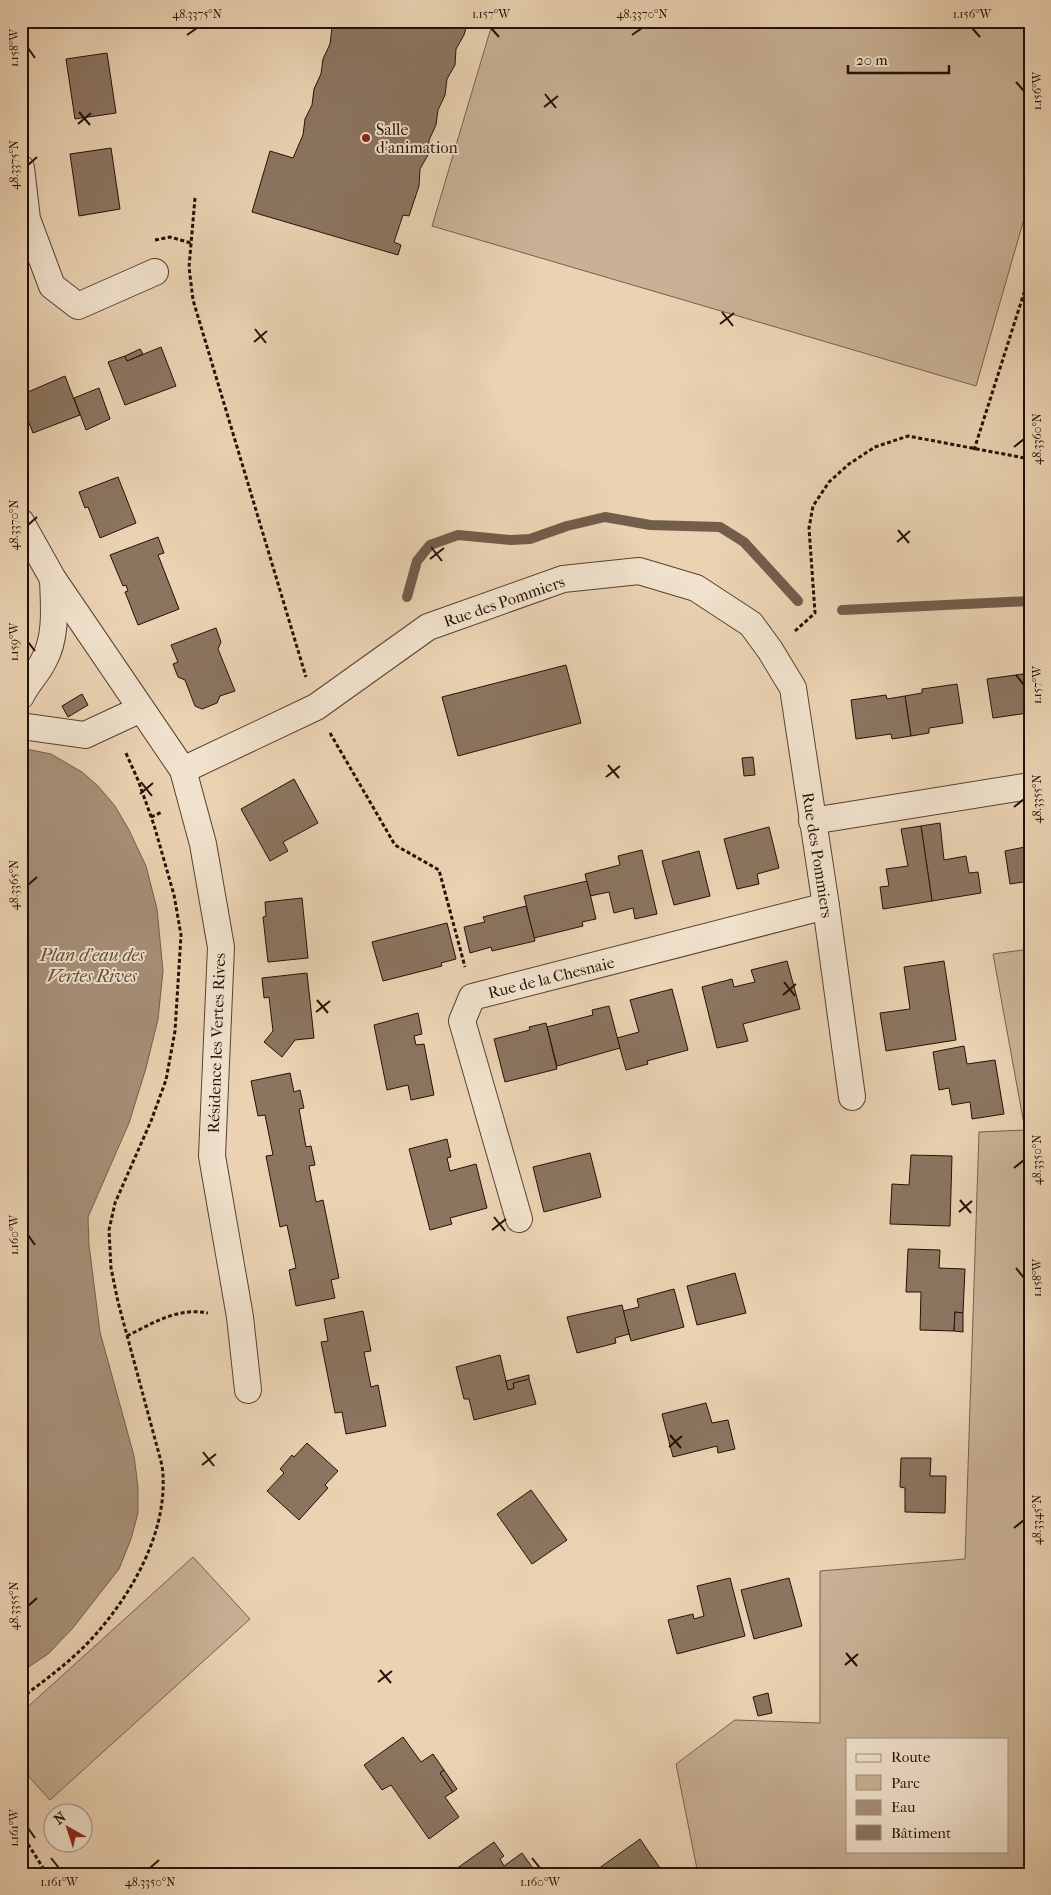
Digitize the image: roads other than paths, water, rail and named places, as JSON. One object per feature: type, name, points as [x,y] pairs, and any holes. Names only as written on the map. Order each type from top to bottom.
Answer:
[{"type":"street","points":[[21,168],[27,219],[52,286],[78,306],[155,272]]},
{"type":"street","name":"Résidence les Vertes Rives","points":[[21,522],[53,579],[183,770],[203,844],[221,947],[212,1156],[237,1301],[248,1390]]},
{"type":"street","name":"Rue des Pommiers","points":[[183,770],[316,707],[428,627],[563,579],[638,571],[696,588],[751,624],[770,650],[793,688],[826,906],[852,1097]]},
{"type":"street","name":"Résidence les Vertes Rives","points":[[21,696],[45,659],[50,642],[55,614],[53,579]]},
{"type":"street","points":[[21,726],[85,736],[141,709]]},
{"type":"street","points":[[812,821],[1030,786]]},
{"type":"street","name":"Rue de la Chesnaie","points":[[519,1219],[462,1021],[472,997],[826,906]]},
{"type":"water","name":"Plan d'eau des Vertes Rives","points":[[21,748],[51,754],[82,772],[98,786],[115,806],[146,866],[157,909],[163,971],[158,1019],[146,1068],[129,1123],[88,1217],[89,1245],[100,1332],[134,1456],[138,1487],[138,1513],[131,1539],[119,1569],[72,1629],[48,1654],[21,1672]]},
{"type":"waterway","points":[[407,597],[417,561],[430,545],[458,535],[511,540],[530,539],[567,526],[605,517],[650,525],[720,527],[744,542],[798,601]]},
{"type":"waterway","points":[[842,610],[1030,601]]},
{"type":"place","name":"Salle d'animation","points":[[366,138]]}]
